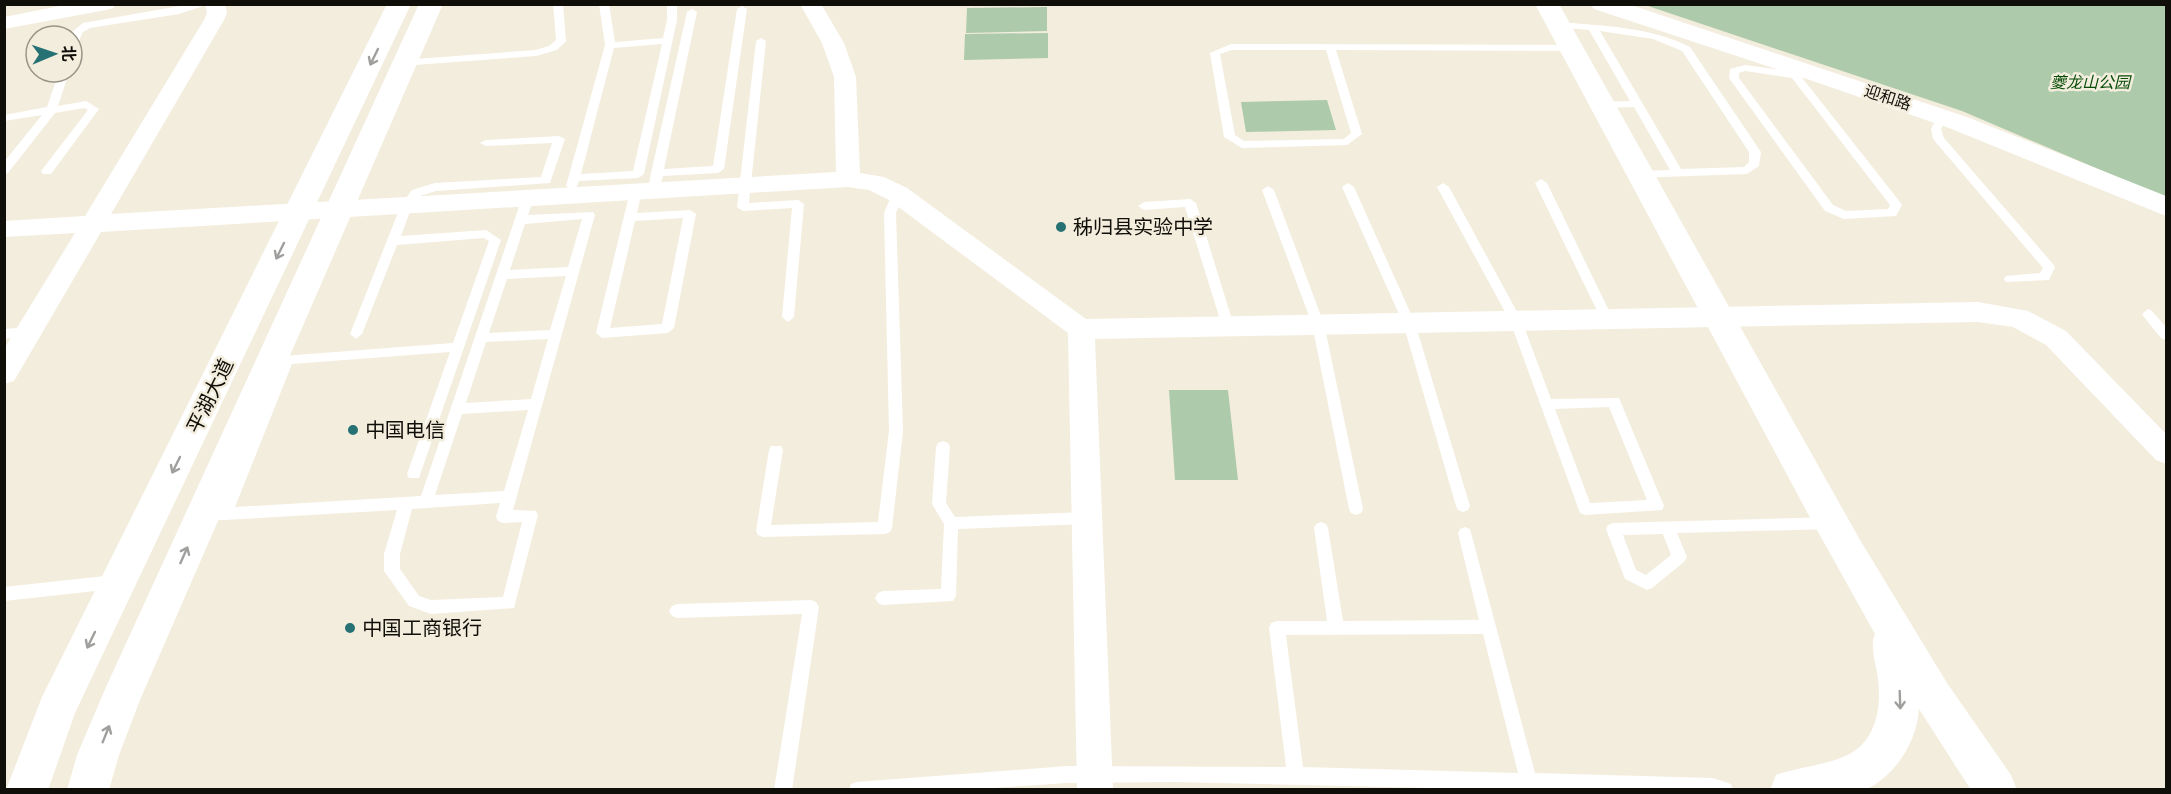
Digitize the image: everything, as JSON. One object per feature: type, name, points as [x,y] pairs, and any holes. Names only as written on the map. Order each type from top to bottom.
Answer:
[{"type":"main road","name":"平湖大道","points":[[27,789],[56,710],[399,4]]},
{"type":"main road","name":"平湖大道","points":[[88,789],[98,755],[120,700],[213,515],[346,209],[430,4]]},
{"type":"main road","name":"迎和路","points":[[1574,22],[1796,71],[1943,116],[2034,150],[2166,207]]},
{"type":"main road","points":[[1574,22],[1602,105],[1831,523],[1876,603],[1957,734],[1996,789]]},
{"type":"main road","points":[[1791,789],[1830,781],[1867,767],[1890,743],[1900,711],[1899,676],[1890,639],[1876,603]]},
{"type":"street","points":[[4,374],[214,20],[217,13],[215,4]]},
{"type":"street","points":[[810,4],[833,43],[845,77],[848,178]]},
{"type":"street","points":[[4,23],[94,6]]},
{"type":"street","points":[[4,229],[407,205],[524,209],[572,187],[745,185],[848,178],[875,183],[898,194],[1081,329],[1978,312],[2011,316],[2044,330],[2066,347],[2166,452]]},
{"type":"street","points":[[1081,329],[1095,782]]},
{"type":"lane","points":[[84,27],[179,11],[204,4]]},
{"type":"lane","points":[[311,306],[346,209],[440,4]]},
{"type":"lane","points":[[415,62],[536,53],[553,48],[561,41],[558,4]]},
{"type":"lane","points":[[604,4],[610,45],[572,187],[638,174],[672,20],[672,4]]},
{"type":"lane","points":[[649,185],[718,169],[742,9]]},
{"type":"lane","points":[[630,217],[690,214],[668,328],[602,333],[630,217],[649,185],[692,12]]},
{"type":"lane","points":[[1574,22],[1637,104],[1677,173]]},
{"type":"lane","points":[[1330,48],[1357,134],[1347,142],[1242,145],[1230,137],[1215,53],[1231,47],[1330,48],[1574,22],[1653,34],[1672,40],[1686,49],[1755,152],[1755,163],[1747,170],[1640,175]]},
{"type":"lane","points":[[610,45],[667,41]]},
{"type":"lane","points":[[761,41],[743,207],[798,204],[788,317]]},
{"type":"lane","points":[[1745,68],[1796,71],[1896,205],[1892,213],[1844,215],[1829,208],[1734,78],[1734,71],[1745,68]]},
{"type":"lane","points":[[4,170],[51,110],[60,84]]},
{"type":"lane","points":[[4,118],[86,104],[94,109],[47,171]]},
{"type":"lane","points":[[1602,105],[1637,104]]},
{"type":"lane","points":[[1943,116],[1935,129],[1940,139],[2049,267],[2045,277],[2010,279]]},
{"type":"lane","points":[[356,334],[407,205],[416,193],[435,187],[546,180],[559,139],[486,143]]},
{"type":"lane","points":[[1541,183],[1608,319]]},
{"type":"lane","points":[[1348,187],[1409,323],[1463,506]]},
{"type":"lane","points":[[1443,187],[1516,321],[1546,404],[1586,509],[1657,506],[1614,402],[1546,404]]},
{"type":"lane","points":[[1268,190],[1318,324],[1356,509]]},
{"type":"lane","points":[[776,450],[763,531],[885,528],[896,431],[890,213],[898,194]]},
{"type":"lane","points":[[1144,206],[1190,203],[1228,326]]},
{"type":"lane","points":[[406,503],[392,554],[392,571],[414,601],[431,607],[509,603],[531,515],[503,517],[589,216],[524,209],[426,502]]},
{"type":"lane","points":[[393,241],[486,234],[495,240],[414,474]]},
{"type":"lane","points":[[502,275],[573,272]]},
{"type":"lane","points":[[2148,315],[2166,335]]},
{"type":"lane","points":[[4,334],[29,332]]},
{"type":"lane","points":[[481,338],[556,334]]},
{"type":"lane","points":[[458,347],[290,354],[213,515],[510,497]]},
{"type":"lane","points":[[457,409],[537,404]]},
{"type":"lane","points":[[883,598],[948,596],[951,523],[939,504],[943,447]]},
{"type":"lane","points":[[951,523],[1086,518]]},
{"type":"lane","points":[[1668,528],[1679,557],[1647,584],[1630,574],[1614,529],[1831,523]]},
{"type":"lane","points":[[1320,528],[1335,628]]},
{"type":"lane","points":[[1465,533],[1529,783]]},
{"type":"lane","points":[[4,594],[119,581]]},
{"type":"lane","points":[[677,611],[811,607],[783,789]]},
{"type":"lane","points":[[1295,774],[1277,628],[1489,627]]},
{"type":"lane","points":[[857,789],[1295,774],[1529,783],[1713,786],[1725,789]]},
{"type":"green space","name":"夔龙山公园","points":[[1645,5],[2166,5],[2166,198],[1962,111]]},
{"type":"green space","points":[[1047,7],[1047,31],[966,33],[967,8]]},
{"type":"green space","points":[[1048,33],[1048,58],[964,60],[965,34]]},
{"type":"green space","points":[[1327,100],[1336,130],[1246,132],[1241,102]]},
{"type":"green space","points":[[1169,390],[1228,390],[1238,480],[1175,480]]},
{"type":"place","name":"秭归县实验中学","points":[[1061,227]]},
{"type":"place","name":"中国电信","points":[[353,430]]},
{"type":"place","name":"中国工商银行","points":[[350,628]]}]
